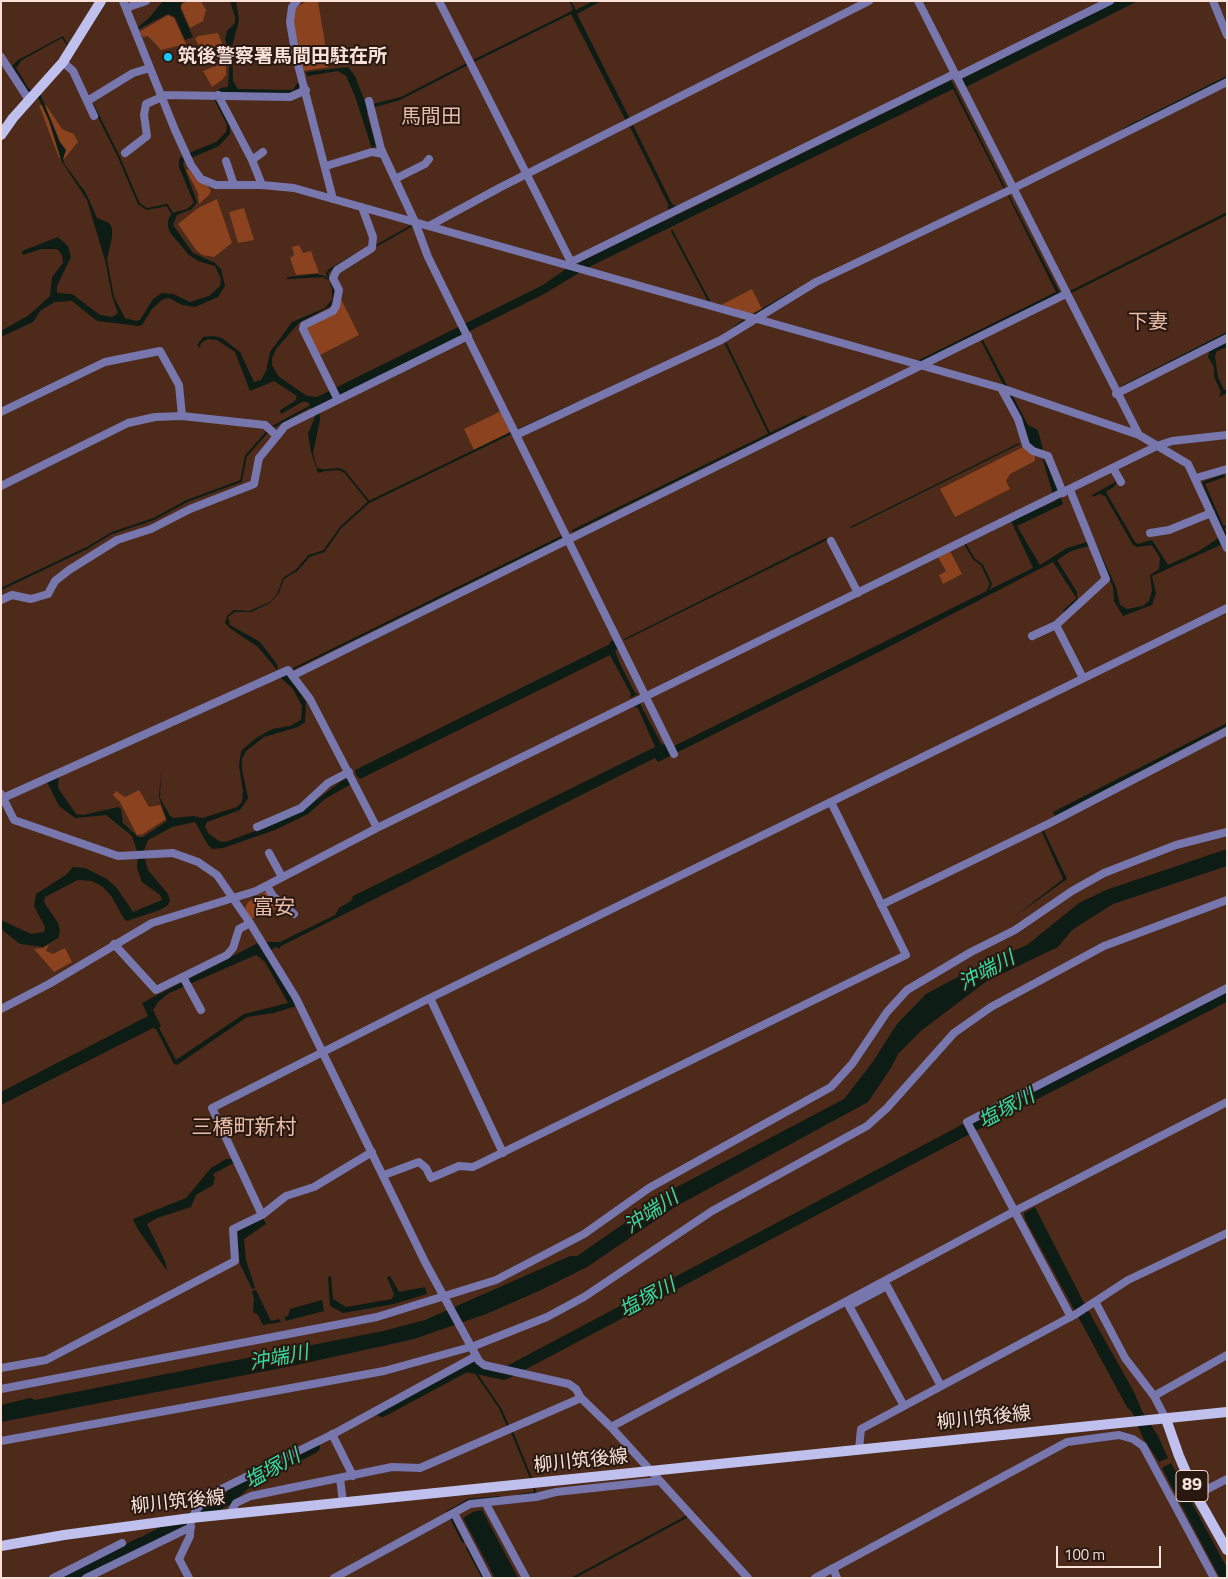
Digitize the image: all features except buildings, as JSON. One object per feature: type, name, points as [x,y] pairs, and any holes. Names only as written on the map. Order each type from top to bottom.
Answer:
[{"type":"main road","points":[[1,135],[28,100],[63,62],[101,1]]},
{"type":"main road","name":"柳川筑後線","points":[[1,1546],[64,1535],[191,1523],[229,1515],[1227,1412]]},
{"type":"main road","name":"89","points":[[1166,1419],[1196,1495],[1227,1550]]},
{"type":"street","points":[[146,1],[124,5],[191,165],[201,179],[216,185],[262,185],[294,188],[1001,388],[1139,435],[1188,464],[1227,548]]},
{"type":"street","points":[[296,1],[292,8],[290,22],[296,57],[326,166],[333,199]]},
{"type":"street","points":[[439,1],[570,265]]},
{"type":"street","points":[[429,226],[869,1]]},
{"type":"street","points":[[918,1],[1116,394],[1139,435]]},
{"type":"street","points":[[570,265],[1110,1]]},
{"type":"street","points":[[1214,1],[1227,35]]},
{"type":"street","points":[[1,57],[28,100]]},
{"type":"street","points":[[63,62],[73,71],[89,100],[94,116]]},
{"type":"street","points":[[89,100],[133,73],[150,68]]},
{"type":"street","points":[[518,434],[721,340],[816,282],[1012,189],[1227,82]]},
{"type":"street","points":[[124,153],[147,136],[144,115],[146,104],[162,96],[290,97],[306,90]]},
{"type":"street","points":[[218,96],[252,160],[262,185]]},
{"type":"street","points":[[369,101],[384,154],[415,222],[428,257],[518,434],[644,697],[674,754]]},
{"type":"street","points":[[252,160],[263,152]]},
{"type":"street","points":[[326,166],[372,152],[384,154]]},
{"type":"street","points":[[395,179],[425,164],[429,159]]},
{"type":"street","points":[[226,161],[234,185]]},
{"type":"street","points":[[338,400],[303,329],[304,324],[333,311],[336,306],[339,290],[333,278],[338,270],[372,248],[373,237],[362,207]]},
{"type":"street","points":[[294,675],[1066,294]]},
{"type":"street","points":[[1,600],[12,595],[31,599],[48,594],[55,581],[69,570],[117,540],[151,529],[190,509],[254,484],[259,458],[285,426],[468,336]]},
{"type":"street","points":[[1116,394],[1227,338]]},
{"type":"street","points":[[1,412],[105,362],[160,351],[179,385],[182,416]]},
{"type":"street","points":[[1001,388],[1018,419],[1026,445],[1033,451],[1048,456],[1067,492],[1106,579],[1056,625],[1032,636]]},
{"type":"street","points":[[1,486],[128,423],[155,417],[182,416],[265,425],[276,436]]},
{"type":"street","points":[[1,1009],[49,984],[152,923],[235,899],[267,886],[377,828],[1067,492],[1157,446],[1172,441],[1227,435]]},
{"type":"street","points":[[1113,468],[1121,482]]},
{"type":"street","points":[[1196,478],[1227,469]]},
{"type":"street","points":[[1150,533],[1169,530],[1211,513]]},
{"type":"street","points":[[831,542],[858,593]]},
{"type":"street","points":[[262,1215],[212,1108],[430,998],[1227,608]]},
{"type":"street","points":[[1056,625],[1083,678]]},
{"type":"street","points":[[377,828],[310,699],[294,675],[288,670],[2,796],[14,820],[118,856],[134,857],[173,853],[198,862],[217,875],[235,899],[296,998],[425,1262],[466,1333],[476,1356],[484,1365],[569,1384],[576,1388],[581,1398],[611,1426],[658,1481],[748,1578]]},
{"type":"street","points":[[881,905],[1050,823],[1227,731]]},
{"type":"street","points":[[257,827],[301,808],[328,783],[350,773]]},
{"type":"street","points":[[384,1175],[419,1162],[426,1168],[431,1178],[460,1166],[473,1167],[906,955],[831,802]]},
{"type":"street","points":[[1,1388],[377,1317],[446,1298],[496,1280],[584,1234],[649,1188],[832,1087],[852,1064],[887,1012],[908,990],[971,952],[1015,930],[1072,891],[1104,873],[1167,849],[1227,832]]},
{"type":"street","points":[[270,854],[282,878]]},
{"type":"street","points":[[267,886],[273,896],[294,914]]},
{"type":"street","points":[[1,1442],[351,1378],[472,1347],[563,1309],[712,1211],[867,1126],[887,1108],[954,1033],[991,1007],[1104,946],[1227,900]]},
{"type":"street","points":[[114,944],[156,990],[227,955],[233,948],[239,929],[250,923]]},
{"type":"street","points":[[210,953],[215,961]]},
{"type":"street","points":[[183,976],[201,1010]]},
{"type":"street","points":[[1074,1316],[1014,1211],[967,1122],[1227,988]]},
{"type":"street","points":[[430,998],[503,1153]]},
{"type":"street","points":[[611,1426],[1014,1211],[1227,1102]]},
{"type":"street","points":[[1,1368],[46,1360],[235,1262],[234,1229],[262,1215],[286,1196],[314,1187],[372,1152]]},
{"type":"street","points":[[859,1450],[861,1429],[1074,1316],[1128,1280],[1227,1233]]},
{"type":"street","points":[[904,1406],[849,1306],[887,1286],[941,1386]]},
{"type":"street","points":[[1094,1304],[1125,1358],[1154,1396],[1166,1419]]},
{"type":"street","points":[[1154,1396],[1227,1355]]},
{"type":"street","points":[[189,1578],[179,1559],[190,1536],[191,1523],[207,1496],[332,1434],[476,1356]]},
{"type":"street","points":[[229,1515],[236,1503],[251,1496],[392,1467],[420,1468],[581,1398]]},
{"type":"street","points":[[332,1434],[352,1476]]},
{"type":"street","points":[[815,1578],[1067,1442],[1119,1435],[1133,1439],[1144,1446],[1214,1578]]},
{"type":"street","points":[[340,1478],[344,1503]]},
{"type":"street","points":[[1196,1495],[1227,1479]]},
{"type":"street","points":[[334,1578],[470,1504],[486,1504],[536,1497],[556,1492],[658,1481]]},
{"type":"street","points":[[486,1504],[526,1578]]},
{"type":"street","points":[[454,1513],[488,1578]]},
{"type":"street","points":[[86,1578],[191,1523]]},
{"type":"street","points":[[54,1578],[122,1543]]},
{"type":"street","points":[[833,1568],[837,1578]]},
{"type":"shaded area","points":[[188,1],[201,1],[206,10],[203,21],[190,28],[180,5]]},
{"type":"shaded area","points":[[307,1],[318,1],[329,67],[303,71],[295,36],[293,15],[297,7]]},
{"type":"shaded area","points":[[168,15],[174,18],[186,44],[161,50],[148,36],[143,37],[139,32]]},
{"type":"shaded area","points":[[218,33],[226,55],[226,75],[212,87],[203,71],[218,65],[216,54],[211,54],[209,50],[201,49],[195,39],[198,36]]},
{"type":"shaded area","points":[[39,105],[46,105],[62,129],[74,134],[78,142],[64,159],[59,158]]},
{"type":"shaded area","points":[[188,169],[200,182],[207,185],[211,191],[199,204],[198,193],[186,170]]},
{"type":"shaded area","points":[[217,199],[232,243],[214,257],[202,255],[196,250],[178,224],[198,208]]},
{"type":"shaded area","points":[[244,208],[254,240],[238,243],[229,212]]},
{"type":"shaded area","points":[[299,245],[303,253],[311,251],[319,273],[296,275],[290,258],[294,255],[292,247]]},
{"type":"shaded area","points":[[752,289],[762,309],[751,314],[721,305]]},
{"type":"shaded area","points":[[341,299],[359,335],[320,355],[305,327],[331,314]]},
{"type":"shaded area","points":[[501,411],[511,432],[474,450],[464,429]]},
{"type":"shaded area","points":[[1023,447],[1035,456],[1035,461],[1010,474],[1006,481],[1010,489],[955,517],[940,489]]},
{"type":"shaded area","points":[[950,551],[962,574],[943,584],[939,575],[946,571],[938,557]]},
{"type":"shaded area","points":[[139,790],[149,807],[160,805],[166,819],[143,834],[137,835],[120,802],[113,795],[116,791],[125,797]]},
{"type":"shaded area","points":[[268,890],[280,907],[251,919],[245,908],[248,902]]},
{"type":"shaded area","points":[[49,944],[46,951],[53,954],[65,948],[72,962],[54,972],[34,949],[43,948]]},
{"type":"water","points":[[163,1],[183,1],[180,8],[193,37],[185,40],[175,17],[168,14],[137,30]]},
{"type":"water","points":[[230,1],[236,1],[239,20],[232,47],[233,81],[238,89],[293,90],[297,83],[300,84],[299,89],[291,94],[213,93],[221,88],[228,87],[230,55],[225,39],[227,31],[235,23]]},
{"type":"water","points":[[569,1],[571,1],[576,10],[593,1],[601,1],[577,14],[630,119],[626,121],[571,14],[474,62],[473,60],[570,12],[573,9]]},
{"type":"water","points":[[1115,1],[1138,1],[966,87],[962,79]]},
{"type":"water","points":[[63,36],[74,55],[62,38],[22,60],[16,68],[29,89],[36,91],[41,96],[60,142],[66,150],[63,159],[65,165],[86,193],[97,218],[109,223],[112,228],[112,238],[107,259],[114,297],[125,318],[136,321],[140,320],[153,299],[162,293],[173,294],[190,302],[209,296],[220,286],[221,279],[215,266],[198,261],[189,255],[171,234],[168,227],[168,220],[172,213],[187,209],[194,203],[179,167],[179,159],[182,156],[183,164],[197,202],[192,209],[177,215],[173,225],[193,253],[215,263],[221,269],[225,286],[218,297],[195,307],[182,305],[169,298],[163,299],[152,309],[142,325],[139,326],[97,321],[72,301],[55,302],[41,310],[33,322],[1,337],[1,331],[29,315],[50,296],[52,277],[63,263],[62,255],[57,249],[41,249],[23,255],[22,251],[58,237],[68,246],[71,257],[57,286],[57,293],[72,294],[100,315],[112,317],[118,313],[87,200],[61,160],[49,121],[39,99],[28,91],[12,66],[18,60]]},
{"type":"water","points":[[467,63],[468,65],[400,100],[368,109],[367,114],[376,145],[372,149],[355,96],[346,76],[338,71],[307,76],[306,72],[348,67],[355,76],[365,102],[373,104],[401,97]]},
{"type":"water","points":[[951,80],[1006,189],[1004,189],[953,89],[587,268],[544,294],[319,406],[320,420],[313,453],[317,468],[327,470],[318,473],[311,452],[308,434],[317,412],[312,410],[308,402],[302,402],[281,414],[280,410],[295,401],[297,396],[274,381],[250,391],[235,352],[217,340],[208,339],[201,343],[200,348],[197,345],[203,337],[213,336],[222,338],[240,352],[254,382],[261,380],[266,371],[270,352],[292,322],[325,308],[332,299],[332,288],[329,281],[335,289],[331,306],[299,323],[276,349],[272,358],[272,365],[278,376],[307,396],[317,397],[543,285],[577,261],[675,216],[672,209],[669,210],[667,207],[669,206],[630,127],[633,125],[672,204],[677,207],[673,209],[677,215]]},
{"type":"water","points":[[214,99],[217,99],[230,125],[230,134],[219,146],[191,158],[189,153],[216,142],[226,132],[227,125]]},
{"type":"water","points":[[1009,195],[1060,293],[920,362],[919,360],[1056,292]]},
{"type":"water","points":[[1227,212],[1227,215],[1071,293],[1070,291]]},
{"type":"water","points":[[316,274],[325,276],[329,281],[323,277],[287,279],[287,277]]},
{"type":"water","points":[[983,340],[1028,425],[1038,430],[1043,449],[1031,447],[1027,441],[1021,420],[981,341]]},
{"type":"water","points":[[1227,342],[1227,347],[1217,351],[1215,356],[1218,377],[1224,390],[1227,390],[1227,393],[1219,397],[1221,392],[1214,377],[1214,367],[1208,357],[1210,351]]},
{"type":"water","points":[[806,415],[807,417],[573,532],[572,530]]},
{"type":"water","points":[[1019,443],[1020,444],[850,527]]},
{"type":"water","points":[[1042,457],[1050,469],[1063,504],[1017,526],[1040,565],[1067,548],[1087,542],[1089,546],[1071,551],[1057,560],[1077,592],[1077,599],[1053,562],[875,654],[658,762],[655,758],[281,946],[279,949],[276,947],[269,951],[296,1006],[274,1013],[247,1017],[177,1065],[174,1064],[156,1029],[153,1028],[1,1105],[1,1092],[148,1016],[142,1003],[258,943],[262,945],[268,942],[280,942],[335,915],[339,908],[351,901],[353,896],[655,747],[638,708],[634,707],[641,703],[662,745],[665,744],[668,749],[1033,568],[1011,521],[1055,501]],"holes":[[[256,955],[265,962],[288,1003],[244,1014],[176,1060],[159,1028],[161,1026],[153,1010],[158,1002],[169,993]]]},
{"type":"water","points":[[1224,474],[1225,477],[1205,484],[1227,534],[1227,542],[1152,576],[1156,593],[1152,605],[1123,616],[1114,601],[1113,587],[1096,547],[1116,587],[1120,605],[1127,609],[1143,606],[1149,601],[1152,591],[1150,575],[1159,569],[1160,558],[1152,545],[1138,547],[1133,545],[1105,496],[1099,494],[1093,497],[1092,495],[1117,481],[1115,486],[1106,492],[1135,542],[1138,544],[1152,540],[1168,565],[1199,551],[1223,535],[1202,482]]},
{"type":"water","points":[[561,536],[562,538],[293,670],[293,668]]},
{"type":"water","points":[[826,538],[827,540],[624,639]]},
{"type":"water","points":[[295,570],[297,571],[284,579],[279,593],[270,603],[251,612],[235,612],[228,617],[230,625],[260,642],[277,664],[278,671],[258,647],[225,623],[227,616],[234,610],[249,611],[270,602],[277,594],[283,578]]},
{"type":"water","points":[[613,640],[618,649],[615,651],[621,666],[635,693],[638,694],[630,698],[631,694],[610,655],[360,779],[356,775],[355,770],[610,644]]},
{"type":"water","points":[[286,673],[306,702],[305,722],[298,727],[264,737],[246,751],[242,759],[242,769],[248,798],[240,810],[207,822],[205,826],[208,833],[219,841],[225,842],[269,826],[303,810],[343,780],[348,778],[351,784],[325,799],[308,814],[275,830],[223,848],[212,849],[195,822],[172,827],[148,840],[143,853],[148,870],[168,894],[170,901],[167,906],[160,910],[127,921],[112,897],[103,887],[92,881],[78,880],[45,897],[44,902],[58,923],[60,931],[58,938],[43,947],[20,944],[1,929],[1,920],[31,934],[44,932],[45,927],[34,906],[36,894],[66,875],[73,867],[85,868],[107,879],[116,887],[133,912],[162,900],[160,895],[142,882],[137,868],[138,854],[132,836],[106,815],[75,818],[59,806],[47,782],[59,775],[58,788],[76,814],[83,815],[118,807],[121,809],[123,823],[138,837],[143,837],[167,821],[159,797],[161,770],[160,798],[173,818],[193,816],[203,818],[237,807],[242,802],[243,791],[239,766],[241,751],[256,738],[272,729],[290,726],[301,720],[302,706],[293,689],[279,676]]},
{"type":"water","points":[[1227,723],[1227,726],[1055,816],[1053,812]]},
{"type":"water","points":[[1043,829],[1067,879],[1014,917],[1063,879],[1041,830]]},
{"type":"water","name":"沖端川","points":[[1227,849],[1227,866],[1113,904],[1072,930],[1058,947],[987,981],[922,1030],[898,1054],[868,1102],[675,1207],[587,1267],[539,1291],[486,1314],[414,1339],[292,1366],[1,1422],[1,1405],[30,1398],[35,1400],[383,1331],[425,1320],[570,1256],[577,1256],[677,1187],[844,1099],[872,1063],[897,1024],[926,994],[980,965],[1027,945],[1079,903],[1106,890]]},
{"type":"water","points":[[226,1159],[233,1159],[235,1162],[213,1174],[215,1178],[213,1185],[196,1195],[191,1207],[157,1218],[147,1224],[165,1261],[167,1271],[137,1228],[133,1219],[186,1198],[211,1168]]},
{"type":"water","points":[[1035,1207],[1084,1303],[1134,1392],[1142,1411],[1158,1436],[1168,1458],[1159,1462],[1143,1438],[1132,1412],[1127,1407],[1025,1219],[1024,1213]]},
{"type":"water","points":[[263,1218],[266,1224],[244,1239],[246,1260],[255,1288],[252,1289],[240,1264],[236,1232]]},
{"type":"water","points":[[331,1276],[333,1299],[346,1307],[392,1299],[394,1294],[387,1277],[390,1276],[399,1292],[425,1287],[427,1294],[394,1304],[343,1313],[330,1306],[328,1277]]},
{"type":"water","points":[[256,1290],[271,1321],[279,1319],[281,1322],[263,1325],[258,1315],[253,1312],[254,1299],[252,1291]]},
{"type":"water","points":[[322,1300],[324,1311],[286,1321],[284,1317],[288,1316],[290,1309]]},
{"type":"water","points":[[1171,1463],[1192,1501],[1194,1500],[1192,1503],[1227,1568],[1227,1578],[1220,1578],[1162,1468]]},
{"type":"water","points":[[482,1510],[518,1578],[495,1578],[463,1518],[473,1512]]},
{"type":"water","points":[[161,1530],[169,1535],[79,1578],[60,1578],[138,1538]]},
{"type":"waterway","points":[[1124,129],[1227,77]]},
{"type":"waterway","points":[[92,103],[118,155],[139,204],[147,209],[167,205],[172,213]]},
{"type":"waterway","points":[[374,247],[411,226]]},
{"type":"waterway","points":[[672,231],[709,301]]},
{"type":"waterway","points":[[329,279],[327,273],[351,257]]},
{"type":"waterway","points":[[753,315],[792,292]]},
{"type":"waterway","points":[[735,327],[747,318]]},
{"type":"waterway","points":[[1124,386],[1227,333]]},
{"type":"waterway","points":[[726,344],[769,433]]},
{"type":"waterway","points":[[516,431],[575,404]]},
{"type":"waterway","points":[[271,428],[311,406]]},
{"type":"waterway","points":[[1,589],[87,548],[112,533],[154,519],[187,501],[241,481],[246,456],[268,431]]},
{"type":"waterway","points":[[296,571],[309,556],[324,551],[341,527],[369,502],[511,433]]},
{"type":"waterway","points":[[327,470],[339,469],[345,472],[369,502]]},
{"type":"waterway","points":[[965,544],[974,559],[982,565],[991,584],[987,592]]},
{"type":"waterway","points":[[1064,611],[1077,599]]},
{"type":"waterway","name":"塩塚川","points":[[382,1411],[466,1366],[504,1374],[974,1125],[1227,995]]},
{"type":"waterway","points":[[471,1366],[500,1408],[509,1428]]},
{"type":"waterway","points":[[512,1432],[531,1478]]},
{"type":"waterway","name":"塩塚川","points":[[148,1540],[228,1499],[244,1484],[314,1447]]},
{"type":"waterway","points":[[519,1495],[536,1493],[534,1488]]},
{"type":"waterway","points":[[447,1512],[468,1500],[500,1497]]},
{"type":"waterway","points":[[573,1578],[686,1517]]},
{"type":"waterway","points":[[451,1518],[463,1542]]},
{"type":"waterway","points":[[467,1548],[483,1578]]},
{"type":"place","name":"筑後警察署馬間田駐在所","points":[[168,57]]},
{"type":"district","name":"馬間田","points":[[431,118]]},
{"type":"district","name":"下妻","points":[[1148,323]]},
{"type":"district","name":"富安","points":[[274,909]]},
{"type":"district","name":"三橋町新村","points":[[244,1129]]}]
